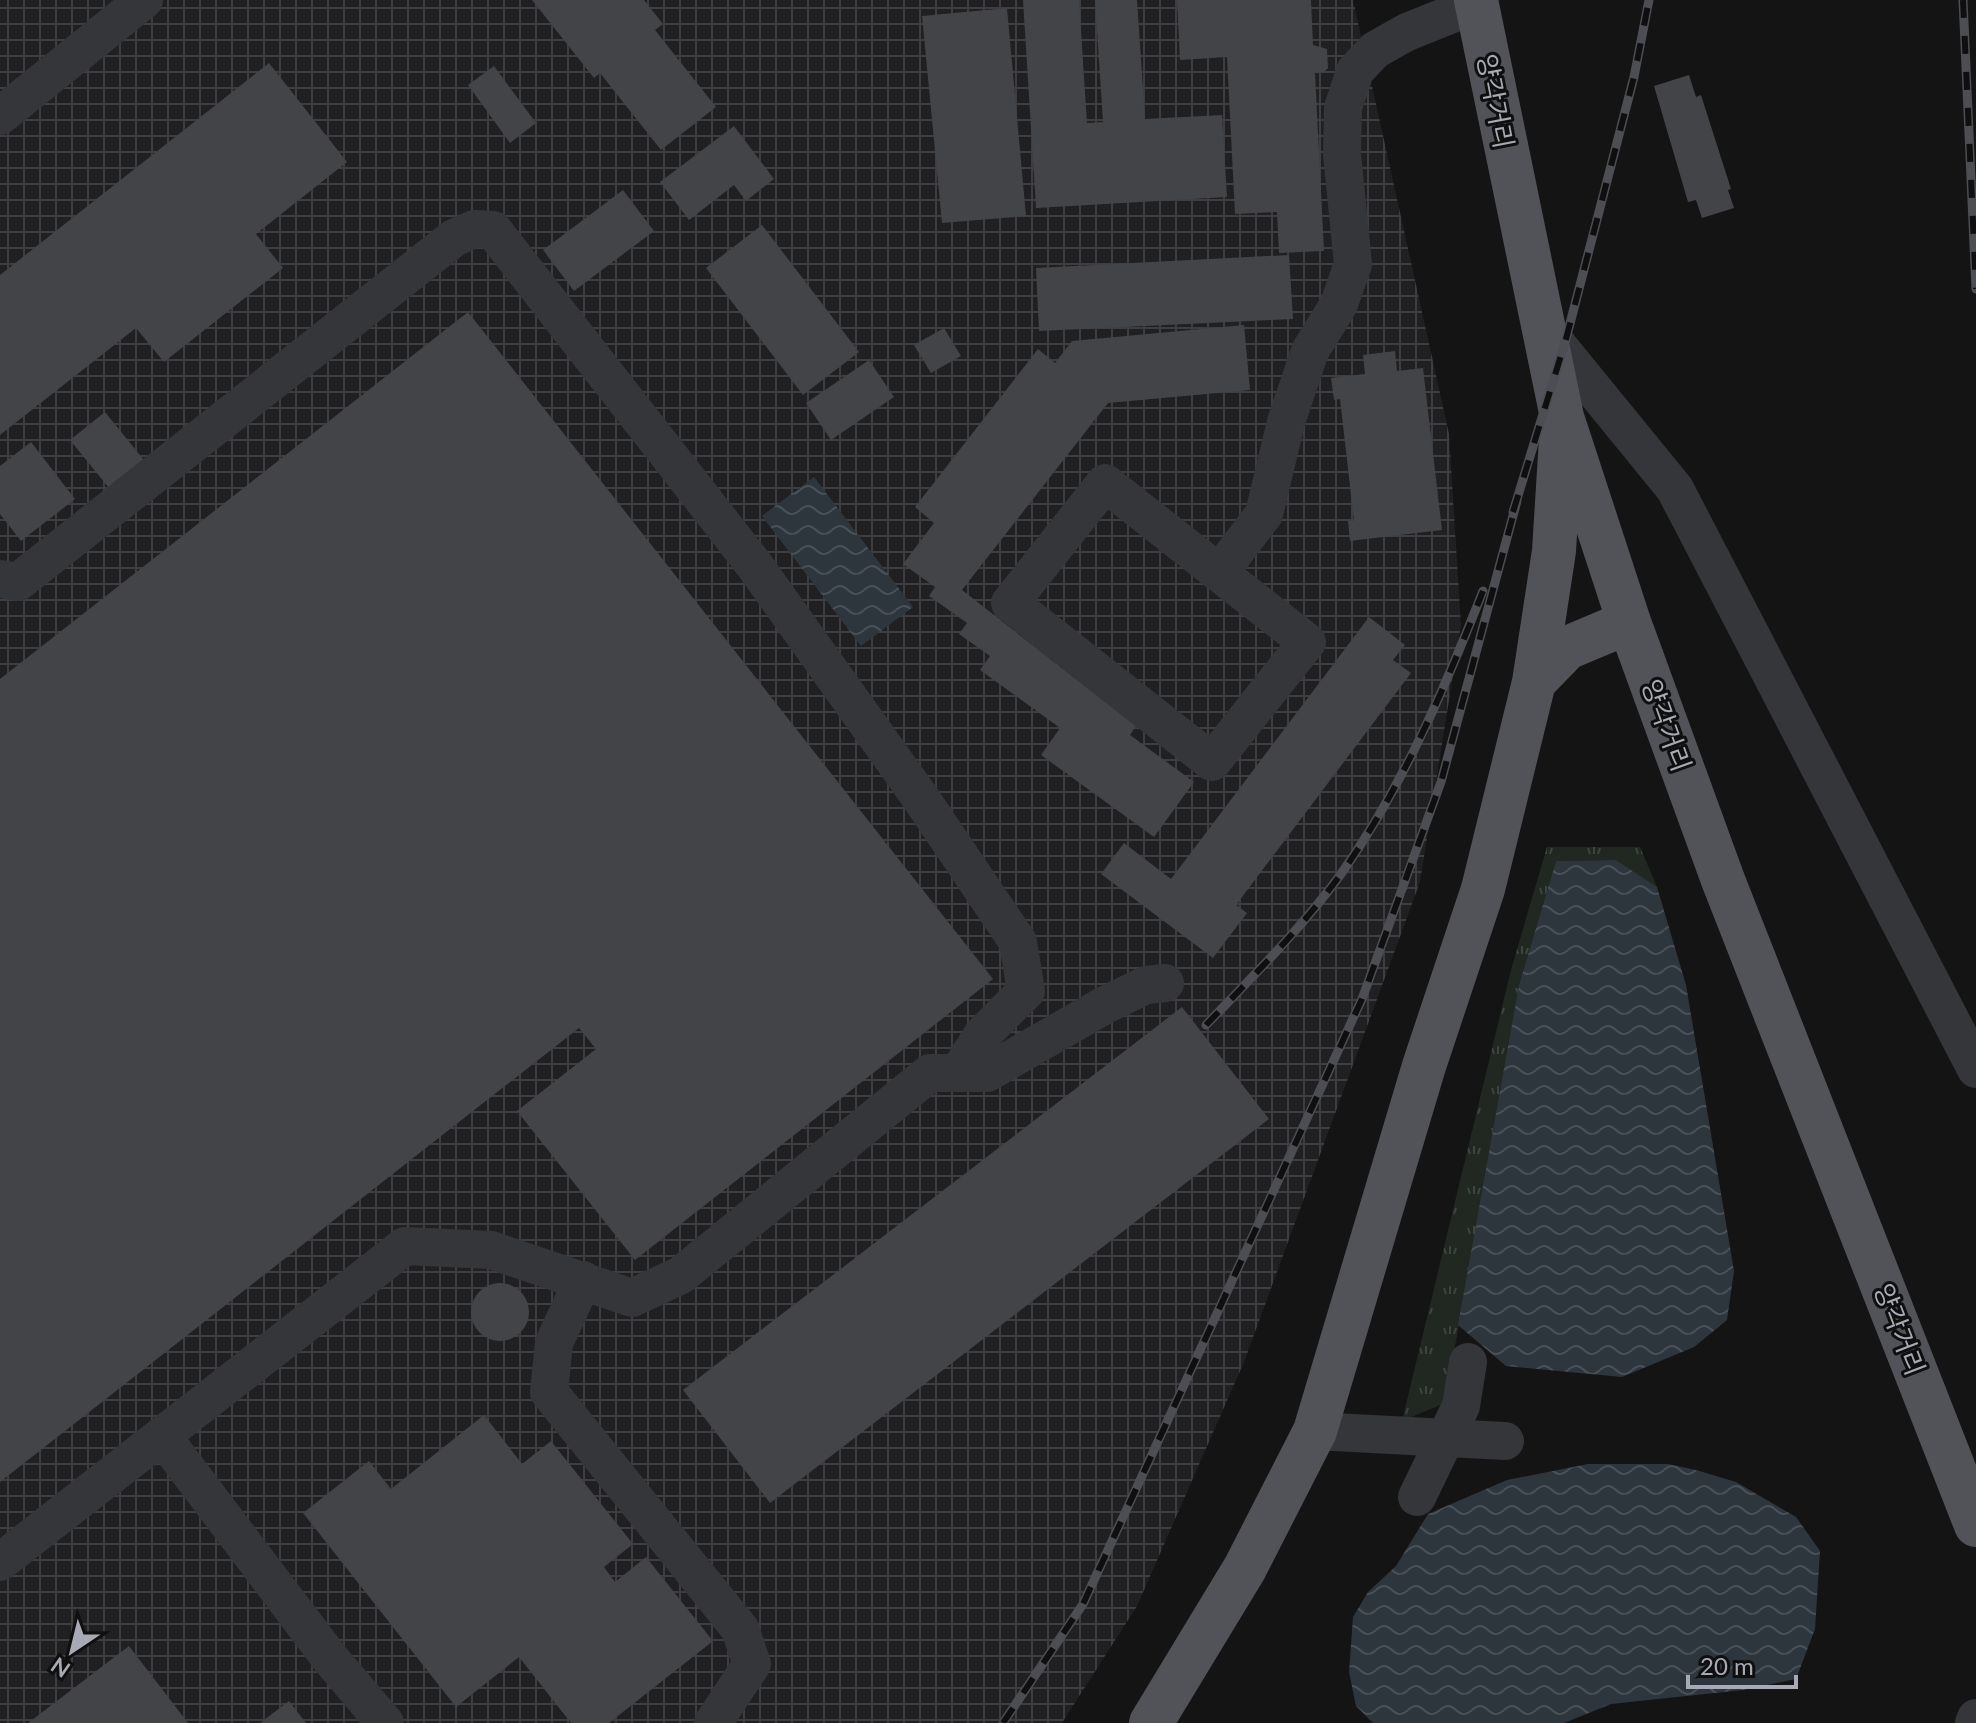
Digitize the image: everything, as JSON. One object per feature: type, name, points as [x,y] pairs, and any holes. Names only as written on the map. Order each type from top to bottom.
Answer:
[{"type":"main road","name":"양각거리","points":[[1476,2],[1540,324],[1562,417],[1629,622],[1723,880],[1825,1131],[1976,1525]]},
{"type":"main road","points":[[1151,1723],[1245,1568],[1315,1431],[1424,1066],[1483,889],[1534,682],[1554,551],[1562,417]]},
{"type":"main road","points":[[1534,682],[1567,648],[1629,622]]},
{"type":"lane","points":[[0,116],[144,0]]},
{"type":"lane","points":[[1219,573],[1264,514],[1286,422],[1310,351],[1339,304],[1353,264],[1342,154],[1343,108],[1355,71],[1375,50],[1407,32],[1476,2]]},
{"type":"lane","points":[[0,579],[18,582],[454,238],[474,229],[493,230],[755,566],[922,800],[1018,942],[1026,991],[983,1034],[958,1073]]},
{"type":"lane","points":[[1540,324],[1675,489],[1976,1069]]},
{"type":"lane","points":[[1105,483],[1219,573],[1307,642],[1212,762],[1010,603],[1105,483]]},
{"type":"lane","points":[[0,1562],[405,1246],[491,1250],[632,1298],[681,1275],[930,1073],[987,1073],[1092,1012],[1146,985],[1165,983]]},
{"type":"lane","points":[[583,1280],[554,1343],[549,1392],[740,1629],[752,1664],[713,1723]]},
{"type":"lane","points":[[1417,1497],[1448,1439],[1461,1406],[1468,1362]]},
{"type":"lane","points":[[1315,1431],[1505,1441]]},
{"type":"lane","points":[[162,1436],[329,1657],[385,1723]]},
{"type":"shaded area","points":[[0,0],[1353,0],[1449,434],[1461,625],[1420,882],[1244,1362],[1137,1606],[1062,1723],[0,1723]]},
{"type":"green space","points":[[1547,847],[1640,847],[1657,887],[1616,860],[1556,861],[1519,985],[1445,1403],[1402,1421],[1511,970]]},
{"type":"water","points":[[814,477],[913,607],[861,646],[762,516]]},
{"type":"water","points":[[1616,860],[1657,887],[1686,985],[1734,1271],[1727,1320],[1694,1347],[1622,1377],[1506,1366],[1458,1325],[1519,985],[1556,861]]},
{"type":"water","points":[[1588,1464],[1668,1464],[1696,1470],[1736,1482],[1796,1517],[1820,1551],[1815,1629],[1796,1679],[1743,1690],[1611,1704],[1564,1723],[1373,1723],[1356,1706],[1349,1672],[1353,1617],[1368,1592],[1396,1566],[1428,1514],[1507,1480]]},
{"type":"building","points":[[532,0],[644,0],[663,24],[655,30],[716,107],[661,150],[600,73],[594,78]]},
{"type":"building","points":[[1023,0],[1079,0],[1087,123],[1103,122],[1095,0],[1137,0],[1145,119],[1222,115],[1227,197],[1036,208]]},
{"type":"building","points":[[1177,0],[1311,0],[1313,45],[1327,49],[1328,68],[1315,73],[1324,251],[1279,253],[1277,212],[1235,214],[1227,57],[1180,60]]},
{"type":"building","points":[[1007,8],[1026,216],[942,223],[922,16]]},
{"type":"building","points":[[269,63],[347,162],[256,234],[283,268],[164,362],[136,328],[0,435],[0,275]]},
{"type":"building","points":[[494,66],[536,123],[510,143],[468,85]]},
{"type":"building","points":[[1689,75],[1696,97],[1701,95],[1731,189],[1728,190],[1734,208],[1702,218],[1696,200],[1688,202],[1654,86]]},
{"type":"building","points":[[734,126],[774,179],[746,201],[734,185],[689,220],[660,182]]},
{"type":"building","points":[[623,190],[654,231],[574,291],[543,250]]},
{"type":"building","points":[[762,225],[859,352],[803,395],[706,268]]},
{"type":"building","points":[[1289,255],[1293,319],[1039,331],[1036,268]]},
{"type":"building","points":[[468,312],[993,979],[635,1260],[517,1111],[596,1049],[579,1028],[0,1482],[0,679]]},
{"type":"building","points":[[1244,325],[1250,390],[1108,403],[962,590],[1136,726],[1130,735],[1194,782],[1154,837],[1041,755],[1060,728],[980,670],[990,656],[959,634],[967,623],[929,596],[935,587],[903,564],[934,523],[915,507],[1038,349],[1055,363],[1072,341]]},
{"type":"building","points":[[944,328],[961,356],[931,373],[914,345]]},
{"type":"building","points":[[1395,351],[1397,371],[1423,368],[1442,530],[1350,541],[1348,521],[1354,521],[1340,399],[1334,400],[1331,378],[1365,374],[1363,355]]},
{"type":"building","points":[[869,360],[894,397],[831,440],[806,403]]},
{"type":"building","points":[[105,412],[148,465],[113,493],[70,440]]},
{"type":"building","points":[[31,442],[75,499],[21,541],[0,514],[0,466]]},
{"type":"building","points":[[1369,617],[1405,645],[1393,660],[1411,673],[1236,905],[1247,913],[1213,958],[1101,874],[1124,843],[1171,879]]},
{"type":"building","points":[[1182,1007],[1269,1119],[770,1503],[683,1390]]},
{"type":"building","points":[[500,1283],[521,1291],[529,1312],[521,1333],[500,1341],[479,1333],[471,1312],[479,1291]]},
{"type":"building","points":[[484,1415],[522,1464],[551,1441],[633,1544],[604,1567],[615,1582],[646,1557],[713,1641],[609,1723],[571,1723],[519,1657],[456,1707],[303,1513],[369,1461],[391,1489]]},
{"type":"building","points":[[129,1646],[188,1723],[28,1723]]},
{"type":"building","points":[[289,1701],[306,1723],[260,1723]]},
{"type":"railway","points":[[1513,512],[1566,339],[1634,77],[1649,0]]},
{"type":"railway","points":[[1963,0],[1976,289]]},
{"type":"railway","points":[[1003,1723],[1083,1604],[1362,999],[1441,782],[1517,501]]},
{"type":"railway","points":[[1206,1025],[1310,914],[1363,841],[1421,737],[1483,591]]}]
